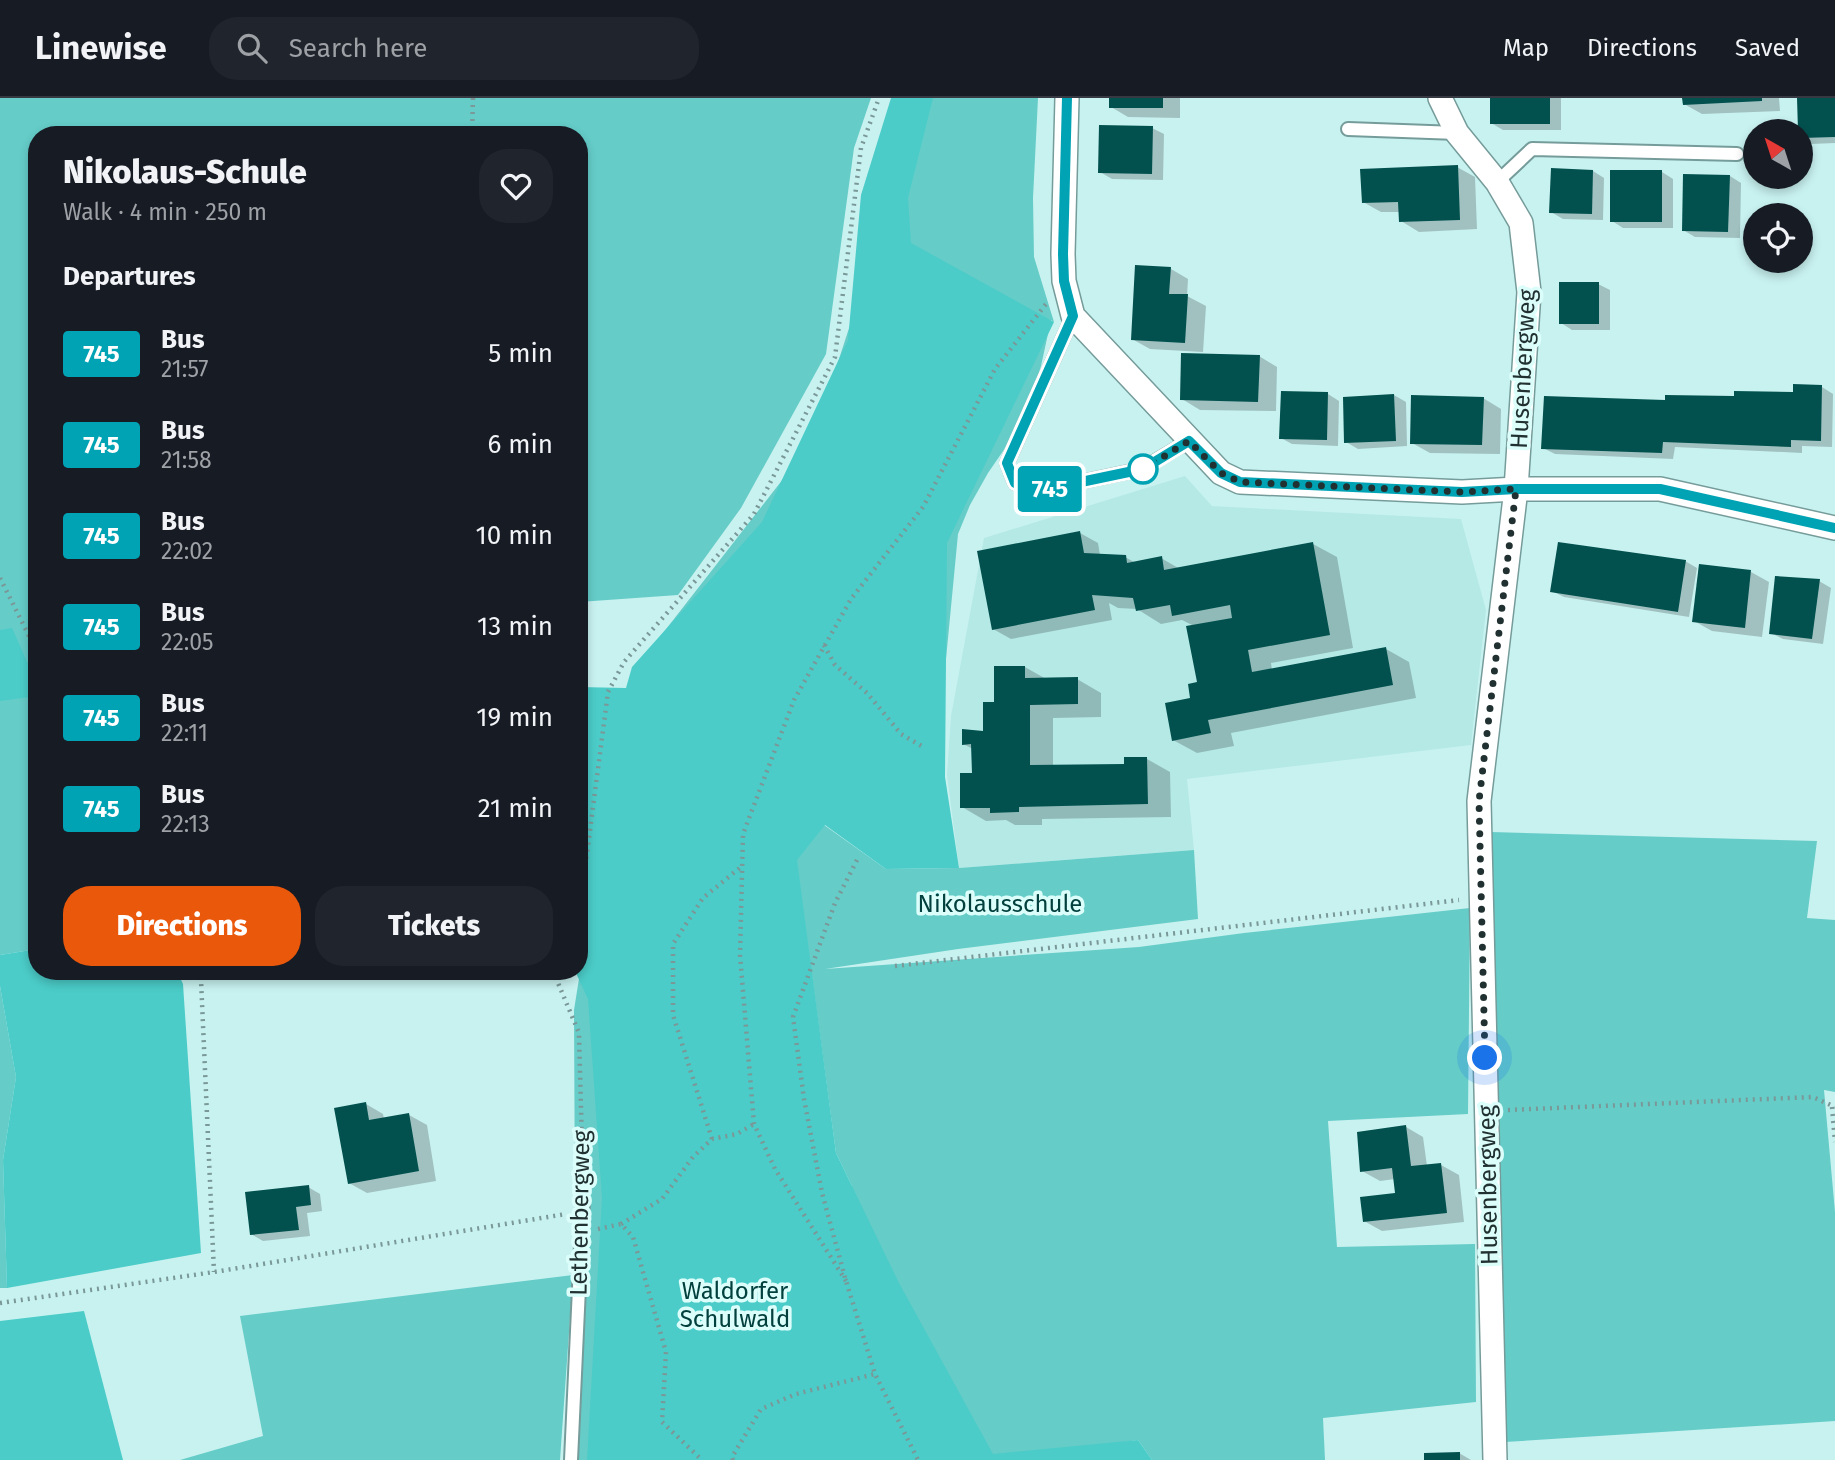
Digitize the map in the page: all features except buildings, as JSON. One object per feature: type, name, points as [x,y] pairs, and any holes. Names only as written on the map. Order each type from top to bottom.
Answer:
[{"type":"street","points":[[1067,98],[1063,254],[1064,281],[1073,316],[1221,473],[1240,482],[1462,492],[1516,489],[1660,489],[1835,528]]},
{"type":"street","name":"Husenbergweg","points":[[1440,98],[1457,133],[1497,182],[1521,223],[1529,292],[1516,489],[1479,801],[1495,1460]]},
{"type":"lane","points":[[1348,129],[1457,133]]},
{"type":"lane","points":[[1497,182],[1532,149],[1737,155]]},
{"type":"lane","points":[[1073,316],[1007,463],[1015,483],[1038,491],[1143,469],[1189,441]]},
{"type":"lane","name":"Lethenbergweg","points":[[571,1460],[584,1207]]},
{"type":"path","points":[[472,126],[473,98]]},
{"type":"path","points":[[588,846],[608,692],[624,662],[754,514],[835,357],[861,148],[879,98]]},
{"type":"path","points":[[845,1282],[775,1169],[754,1124],[740,955],[743,834],[793,701],[824,645],[851,599],[923,507],[995,369],[1064,281]]},
{"type":"path","points":[[0,578],[28,634]]},
{"type":"path","points":[[824,645],[835,665],[867,693],[901,734],[925,748]]},
{"type":"path","points":[[856,860],[835,903],[793,1017],[804,1099],[822,1193],[845,1282],[875,1374],[918,1460]]},
{"type":"path","points":[[712,1139],[673,1016],[673,944],[703,898],[742,866]]},
{"type":"path","points":[[895,966],[1481,897]]},
{"type":"path","points":[[201,980],[214,1272]]},
{"type":"path","name":"Lethenbergweg","points":[[558,980],[579,1033],[584,1207]]},
{"type":"path","points":[[1486,1111],[1812,1097],[1833,1107],[1835,1142]]},
{"type":"path","points":[[583,1232],[621,1224],[662,1199],[693,1157],[712,1139],[737,1134],[754,1124]]},
{"type":"path","points":[[0,1303],[214,1272],[584,1207]]},
{"type":"path","points":[[621,1224],[633,1237],[666,1352],[662,1422],[702,1460]]},
{"type":"path","points":[[733,1460],[732,1457],[761,1409],[796,1394],[875,1374]]},
{"type":"shaded area","name":"Nikolausschule","points":[[1185,476],[1212,506],[1461,519],[1486,610],[1471,745],[1187,779],[1194,850],[959,868],[947,775],[951,716],[984,538]]},
{"type":"green space","points":[[0,98],[871,98],[854,148],[826,354],[741,508],[678,595],[588,601],[588,126],[28,126],[28,950],[0,955]]},
{"type":"green space","name":"Waldorfer Schulwald","points":[[891,98],[933,98],[908,198],[911,243],[1054,322],[947,543],[945,777],[959,868],[886,869],[825,825],[797,860],[836,1153],[899,1283],[993,1454],[1138,1440],[1152,1460],[587,1460],[602,1198],[588,999],[579,980],[588,980],[588,687],[626,688],[632,667],[762,522],[848,340],[861,195]]},
{"type":"green space","points":[[895,98],[1038,98],[1033,198],[1034,257],[1054,322],[1051,320],[1025,419],[988,473],[958,534],[946,659],[814,833],[805,849],[824,825],[886,869],[959,868],[1194,850],[1198,919],[958,949],[825,969],[1139,947],[1470,908],[1468,1114],[1328,1121],[1337,1247],[1475,1244],[1476,1402],[1323,1418],[1325,1460],[1152,1460],[1138,1440],[997,1460],[572,1460],[581,1391],[575,1214],[574,1010],[579,980],[588,980],[588,926],[642,660],[783,479],[825,402],[852,319]],"holes":[[[797,866],[836,1153],[852,1186],[820,1154]]]},
{"type":"green space","points":[[12,628],[28,664],[28,697],[0,701],[0,630]]},
{"type":"green space","points":[[1491,832],[1817,841],[1807,918],[1835,920],[1835,1092],[1824,1090],[1835,1212],[1835,1421],[1505,1442]]},
{"type":"green space","points":[[28,950],[28,980],[181,980],[201,1253],[7,1288],[3,1160],[16,1077],[0,986],[0,955]]},
{"type":"green space","points":[[0,986],[16,1077],[3,1160],[7,1288],[0,1288]]},
{"type":"green space","points":[[573,1275],[560,1460],[180,1460],[263,1436],[240,1316]]},
{"type":"green space","points":[[84,1311],[123,1460],[0,1460],[0,1321]]},
{"type":"bus line","name":"745","points":[[1067,98],[1063,254],[1064,281],[1073,316],[1007,463],[1015,483],[1038,491],[1143,469],[1189,441],[1221,473],[1240,482],[1462,492],[1516,489],[1660,489],[1835,528]]},
{"type":"route","points":[[1143,469],[1189,441],[1221,473],[1240,482],[1462,492],[1516,489],[1479,801],[1485,1058]]}]
